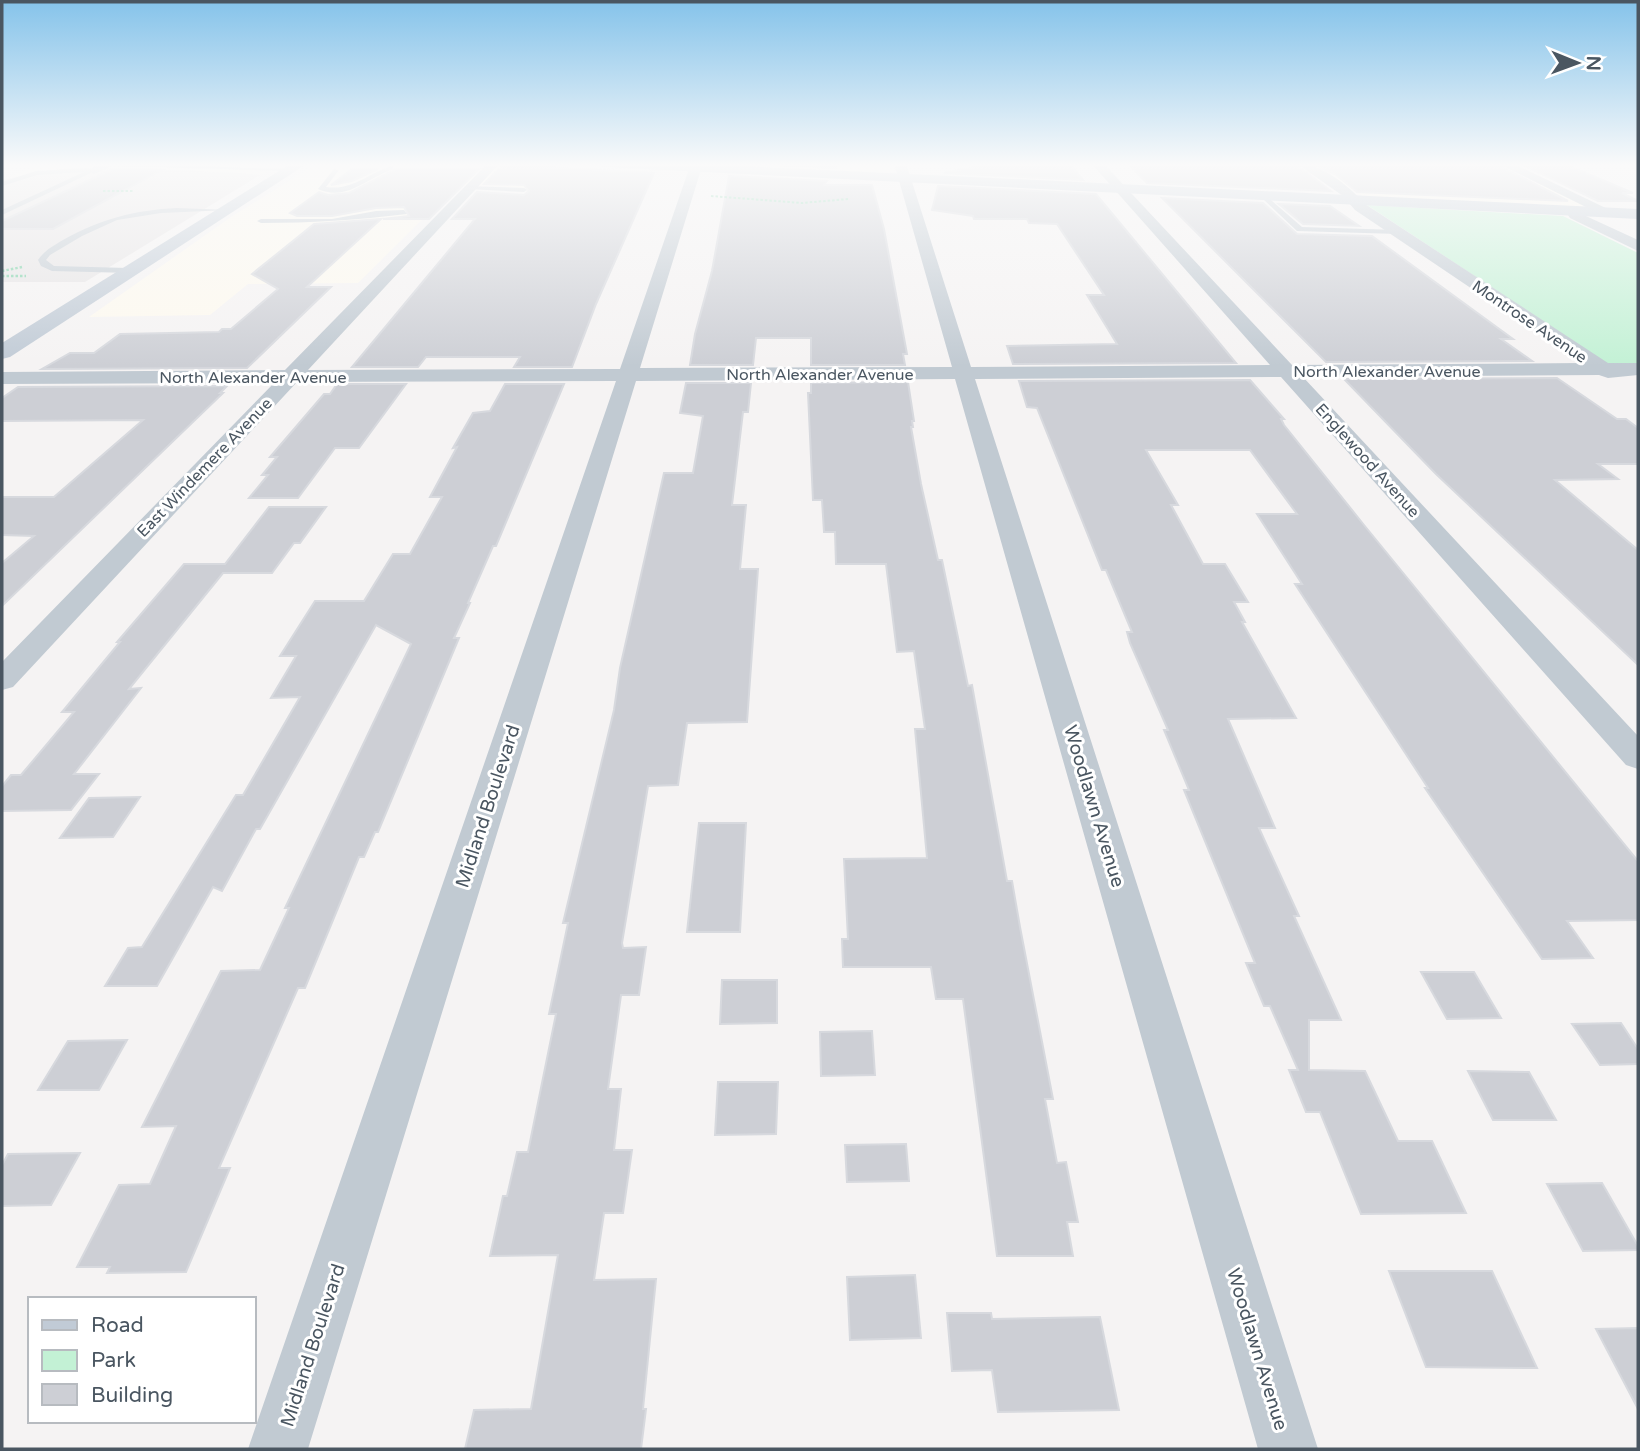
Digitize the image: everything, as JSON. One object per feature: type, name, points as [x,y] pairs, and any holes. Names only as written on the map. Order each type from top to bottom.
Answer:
[{"type":"main road","points":[[2,352],[191,231]]},
{"type":"street","name":"East Windemere Avenue","points":[[2,680],[427,231]]},
{"type":"street","name":"Midland Boulevard","points":[[278,1449],[628,375],[680,231]]},
{"type":"street","name":"Woodlawn Avenue","points":[[921,231],[1288,1449]]},
{"type":"street","name":"Englewood Avenue","points":[[1161,231],[1638,757]]},
{"type":"street","points":[[1607,231],[1638,246]]},
{"type":"street","name":"Montrose Avenue","points":[[1398,232],[1604,370]]},
{"type":"street","name":"North Alexander Avenue","points":[[2,378],[1604,370],[1634,378]]},
{"type":"lane","points":[[90,231],[47,253],[42,260],[44,264],[52,268],[128,271]]},
{"type":"lane","points":[[1356,231],[1398,232]]},
{"type":"path","points":[[2,271],[30,266]]},
{"type":"shaded area","points":[[2,231],[169,231],[85,282],[2,282]]},
{"type":"shaded area","points":[[212,231],[411,231],[358,283],[248,284],[210,315],[89,317]]},
{"type":"green space","points":[[1406,231],[1593,231],[1638,253],[1638,366],[1611,366]]},
{"type":"building","points":[[306,231],[368,231],[307,287],[331,287],[247,368],[42,369],[70,353],[94,353],[120,334],[219,332],[222,329],[231,329],[278,289],[252,274]]},
{"type":"building","points":[[465,231],[628,231],[572,367],[514,367],[520,357],[426,357],[418,367],[352,367]]},
{"type":"building","points":[[719,231],[884,231],[907,354],[903,354],[905,365],[811,365],[811,338],[756,338],[753,365],[690,365],[695,334],[712,271]]},
{"type":"building","points":[[1061,231],[1126,231],[1236,363],[1013,364],[1007,346],[1117,344],[1087,295],[1104,295]]},
{"type":"building","points":[[1195,231],[1293,231],[1297,234],[1372,236],[1513,339],[1501,339],[1532,361],[1326,362]]},
{"type":"building","points":[[1557,378],[1617,419],[1626,419],[1638,428],[1638,464],[1598,464],[1618,479],[1555,480],[1638,550],[1638,665],[1436,474],[1344,379]]},
{"type":"building","points":[[1250,380],[1284,419],[1281,419],[1284,425],[1364,525],[1638,861],[1638,920],[1567,921],[1593,958],[1542,959],[1425,788],[1428,788],[1295,584],[1302,584],[1257,514],[1297,514],[1250,450],[1146,450],[1178,505],[1171,505],[1203,564],[1225,564],[1248,602],[1234,602],[1245,622],[1242,622],[1296,718],[1228,719],[1275,828],[1259,828],[1299,916],[1294,916],[1341,1020],[1309,1020],[1309,1070],[1365,1071],[1398,1141],[1432,1141],[1466,1213],[1361,1214],[1320,1112],[1306,1112],[1289,1070],[1298,1070],[1270,1006],[1264,1006],[1246,963],[1255,963],[1184,790],[1189,790],[1164,730],[1168,730],[1130,643],[1127,632],[1132,632],[1106,570],[1102,570],[1037,408],[1027,407],[1019,381]]},
{"type":"building","points":[[908,382],[914,421],[911,427],[921,484],[938,560],[942,560],[968,686],[972,685],[1007,881],[1012,881],[1053,1099],[1045,1099],[1057,1163],[1066,1162],[1078,1222],[1067,1222],[1073,1256],[997,1256],[963,999],[936,999],[931,967],[843,967],[842,939],[848,939],[844,859],[927,858],[915,729],[925,729],[914,651],[897,652],[886,564],[836,564],[835,532],[824,532],[822,500],[813,500],[808,393],[811,393],[811,383]]},
{"type":"building","points":[[686,383],[751,383],[748,412],[743,412],[732,505],[746,505],[740,569],[758,569],[747,722],[687,723],[678,785],[648,786],[622,943],[623,948],[646,947],[639,995],[621,995],[608,1089],[621,1089],[614,1150],[632,1150],[623,1213],[604,1213],[594,1280],[656,1279],[641,1449],[465,1449],[474,1410],[531,1409],[558,1255],[490,1256],[503,1196],[507,1196],[517,1152],[528,1152],[556,1014],[549,1014],[568,923],[563,923],[614,710],[620,668],[664,473],[693,473],[703,416],[680,413]]},
{"type":"building","points":[[337,384],[406,384],[359,448],[335,448],[298,498],[249,498],[268,475],[262,475],[277,457],[270,457],[324,394],[330,394]]},
{"type":"building","points":[[505,384],[564,384],[496,546],[493,546],[468,603],[454,638],[459,638],[378,832],[375,832],[364,857],[359,857],[305,988],[298,988],[219,1168],[230,1168],[186,1272],[107,1273],[110,1267],[77,1267],[119,1185],[150,1184],[176,1126],[142,1127],[221,971],[260,970],[289,908],[285,908],[411,644],[376,625],[260,829],[256,829],[222,891],[213,887],[157,986],[105,986],[128,948],[142,947],[236,795],[243,795],[300,697],[271,698],[296,656],[280,656],[315,601],[364,601],[393,554],[410,554],[442,497],[430,497],[457,447],[453,448],[473,413],[490,411]]},
{"type":"building","points":[[227,386],[220,393],[223,393],[2,606],[2,563],[34,536],[2,535],[2,497],[54,497],[143,420],[2,421],[2,398],[18,387]]},
{"type":"building","points":[[269,507],[326,507],[300,543],[294,543],[272,573],[223,573],[129,689],[141,688],[74,774],[99,774],[71,810],[2,811],[2,786],[11,775],[21,775],[74,712],[62,712],[184,564],[225,564]]},
{"type":"building","points":[[140,797],[113,837],[60,838],[89,798]]},
{"type":"building","points":[[699,823],[746,823],[740,932],[687,932]]},
{"type":"building","points":[[1421,972],[1474,972],[1501,1018],[1447,1019]]},
{"type":"building","points":[[722,980],[777,980],[777,1023],[720,1024]]},
{"type":"building","points":[[1621,1023],[1638,1049],[1638,1064],[1600,1065],[1572,1024]]},
{"type":"building","points":[[872,1031],[875,1075],[821,1076],[820,1032]]},
{"type":"building","points":[[127,1040],[99,1090],[38,1090],[68,1041]]},
{"type":"building","points":[[1468,1071],[1529,1072],[1556,1120],[1493,1120]]},
{"type":"building","points":[[718,1082],[778,1082],[776,1134],[715,1135]]},
{"type":"building","points":[[906,1144],[909,1181],[847,1182],[845,1145]]},
{"type":"building","points":[[80,1153],[51,1205],[2,1206],[2,1165],[8,1154]]},
{"type":"building","points":[[1602,1183],[1638,1250],[1583,1251],[1547,1184]]},
{"type":"building","points":[[1389,1271],[1492,1271],[1537,1368],[1426,1367]]},
{"type":"building","points":[[915,1275],[921,1338],[850,1340],[847,1277]]},
{"type":"building","points":[[947,1313],[991,1313],[992,1319],[1100,1317],[1119,1410],[998,1412],[992,1370],[952,1371]]},
{"type":"building","points":[[1638,1328],[1638,1409],[1596,1329]]}]
